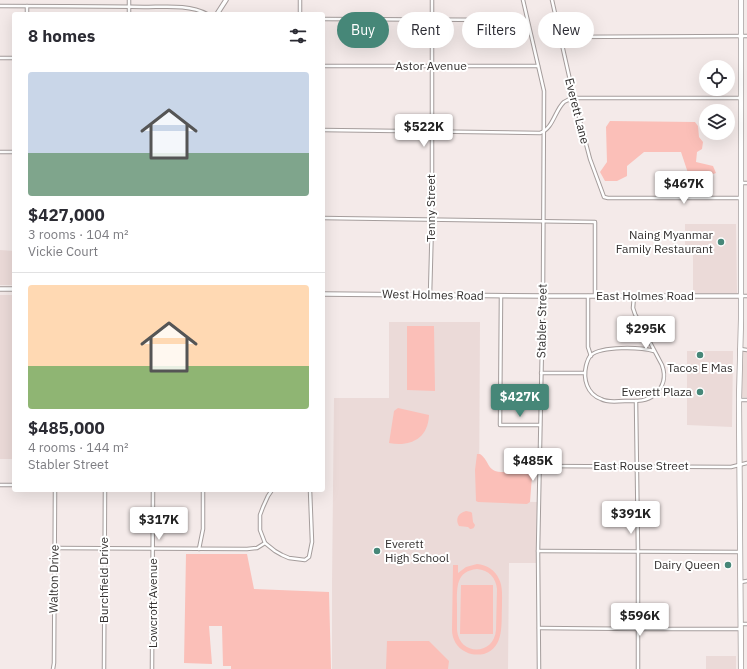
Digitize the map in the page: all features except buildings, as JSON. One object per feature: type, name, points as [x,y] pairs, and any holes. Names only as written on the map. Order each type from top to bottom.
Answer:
[{"type":"main road","points":[[741,668],[739,400],[741,296],[741,76],[744,36],[742,0]]},
{"type":"street","points":[[128,12],[129,0]]},
{"type":"street","points":[[218,12],[226,0]]},
{"type":"street","points":[[300,0],[300,12]]},
{"type":"street","name":"Tenny Street","points":[[432,0],[432,12]]},
{"type":"street","name":"Stabler Street","points":[[523,0],[525,12]]},
{"type":"street","name":"Everett Lane","points":[[552,0],[555,12]]},
{"type":"street","points":[[0,6],[129,6],[191,8],[204,12]]},
{"type":"street","points":[[27,6],[27,12]]},
{"type":"street","points":[[325,19],[397,19]]},
{"type":"street","name":"Stabler Street","points":[[530,33],[544,91],[538,551],[539,669]]},
{"type":"street","points":[[594,37],[744,36]]},
{"type":"street","name":"Tenny Street","points":[[430,295],[432,220],[432,48]]},
{"type":"street","name":"Everett Lane","points":[[563,48],[590,159],[604,197],[741,198]]},
{"type":"street","points":[[0,58],[12,58]]},
{"type":"street","name":"Astor Avenue","points":[[325,66],[538,66]]},
{"type":"street","points":[[741,76],[747,76]]},
{"type":"street","points":[[325,130],[543,132],[548,128],[565,101],[574,98],[741,98]]},
{"type":"street","points":[[0,152],[12,152]]},
{"type":"street","points":[[741,177],[747,177]]},
{"type":"street","points":[[741,183],[747,183]]},
{"type":"street","points":[[325,218],[595,222],[595,296]]},
{"type":"street","points":[[0,289],[12,289]]},
{"type":"street","name":"West Holmes Road","points":[[325,294],[542,296]]},
{"type":"street","points":[[501,296],[500,425],[540,425]]},
{"type":"street","name":"East Holmes Road","points":[[542,296],[747,296]]},
{"type":"street","points":[[588,296],[588,347],[591,356]]},
{"type":"street","points":[[634,296],[633,308],[635,314],[662,365],[664,371],[665,377],[659,390],[647,399],[636,401],[606,401],[592,394],[586,385],[584,374],[588,359],[598,351],[605,349],[635,349],[654,351]]},
{"type":"street","points":[[740,349],[747,350]]},
{"type":"street","points":[[541,374],[584,374]]},
{"type":"street","points":[[739,400],[747,400]]},
{"type":"street","points":[[636,401],[638,669]]},
{"type":"street","name":"East Rouse Street","points":[[540,466],[735,467],[740,464],[747,463]]},
{"type":"street","points":[[0,485],[12,485]]},
{"type":"street","name":"Walton Drive","points":[[53,669],[56,492]]},
{"type":"street","name":"Burchfield Drive","points":[[104,669],[105,492]]},
{"type":"street","name":"Lowcroft Avenue","points":[[152,669],[153,492]]},
{"type":"street","points":[[199,549],[203,529],[203,492]]},
{"type":"street","points":[[271,492],[265,501],[260,515],[260,530],[265,543],[275,551],[289,558],[305,560],[309,557],[312,542],[310,492]]},
{"type":"street","points":[[55,548],[246,549],[257,548],[265,543]]},
{"type":"street","points":[[538,551],[740,552]]},
{"type":"street","points":[[740,582],[747,582]]},
{"type":"street","points":[[539,628],[638,629],[741,627],[747,624]]},
{"type":"street","points":[[741,668],[747,666]]},
{"type":"shaded area","points":[[610,121],[695,122],[698,126],[699,140],[703,142],[702,149],[697,152],[696,162],[713,166],[716,173],[694,181],[688,173],[681,152],[644,152],[627,166],[627,176],[617,181],[605,181],[600,172],[607,162],[606,127]]},
{"type":"shaded area","points":[[685,224],[736,224],[737,293],[693,293],[693,246],[685,246]]},
{"type":"shaded area","points":[[0,250],[12,251],[12,285],[0,285]]},
{"type":"shaded area","points":[[0,295],[12,295],[12,459],[0,459]]},
{"type":"shaded area","points":[[389,322],[480,322],[479,501],[537,502],[536,546],[538,563],[509,563],[508,669],[332,669],[334,398],[389,398]]},
{"type":"shaded area","points":[[407,326],[434,326],[435,391],[407,390]]},
{"type":"shaded area","points":[[743,349],[747,349],[747,397],[742,397]]},
{"type":"shaded area","points":[[687,351],[733,351],[732,427],[687,425]]},
{"type":"shaded area","points":[[398,408],[429,415],[425,430],[416,440],[404,444],[389,443],[394,411]]},
{"type":"shaded area","points":[[477,454],[484,457],[492,469],[500,472],[507,472],[511,461],[515,457],[528,457],[536,466],[536,470],[532,476],[530,502],[527,504],[476,501],[475,470]]},
{"type":"shaded area","points":[[466,511],[472,513],[473,522],[475,525],[472,529],[459,526],[457,521],[461,513]]},
{"type":"shaded area","points":[[186,554],[247,554],[254,589],[329,592],[331,669],[231,669],[231,666],[223,666],[222,626],[209,626],[212,664],[184,663]]},
{"type":"shaded area","points":[[477,564],[487,567],[495,573],[501,585],[501,627],[499,640],[491,651],[484,654],[477,655],[463,650],[454,640],[452,633],[453,565],[458,565],[458,573],[466,567]],"holes":[[[470,570],[481,570],[491,575],[495,581],[497,589],[496,630],[494,639],[489,645],[476,650],[464,645],[459,639],[457,630],[457,592],[461,576]]]},
{"type":"shaded area","points":[[461,585],[493,585],[493,634],[460,634]]},
{"type":"shaded area","points":[[387,641],[429,641],[449,661],[448,669],[386,669]]},
{"type":"shaded area","points":[[706,656],[736,656],[736,669],[706,669]]},
{"type":"place","name":"Naing Myanmar Family Restaurant","points":[[721,242]]},
{"type":"place","name":"Tacos E Mas","points":[[700,355]]},
{"type":"place","name":"Everett Plaza","points":[[700,392]]},
{"type":"place","name":"Everett High School","points":[[377,551]]},
{"type":"place","name":"Dairy Queen","points":[[728,565]]}]
